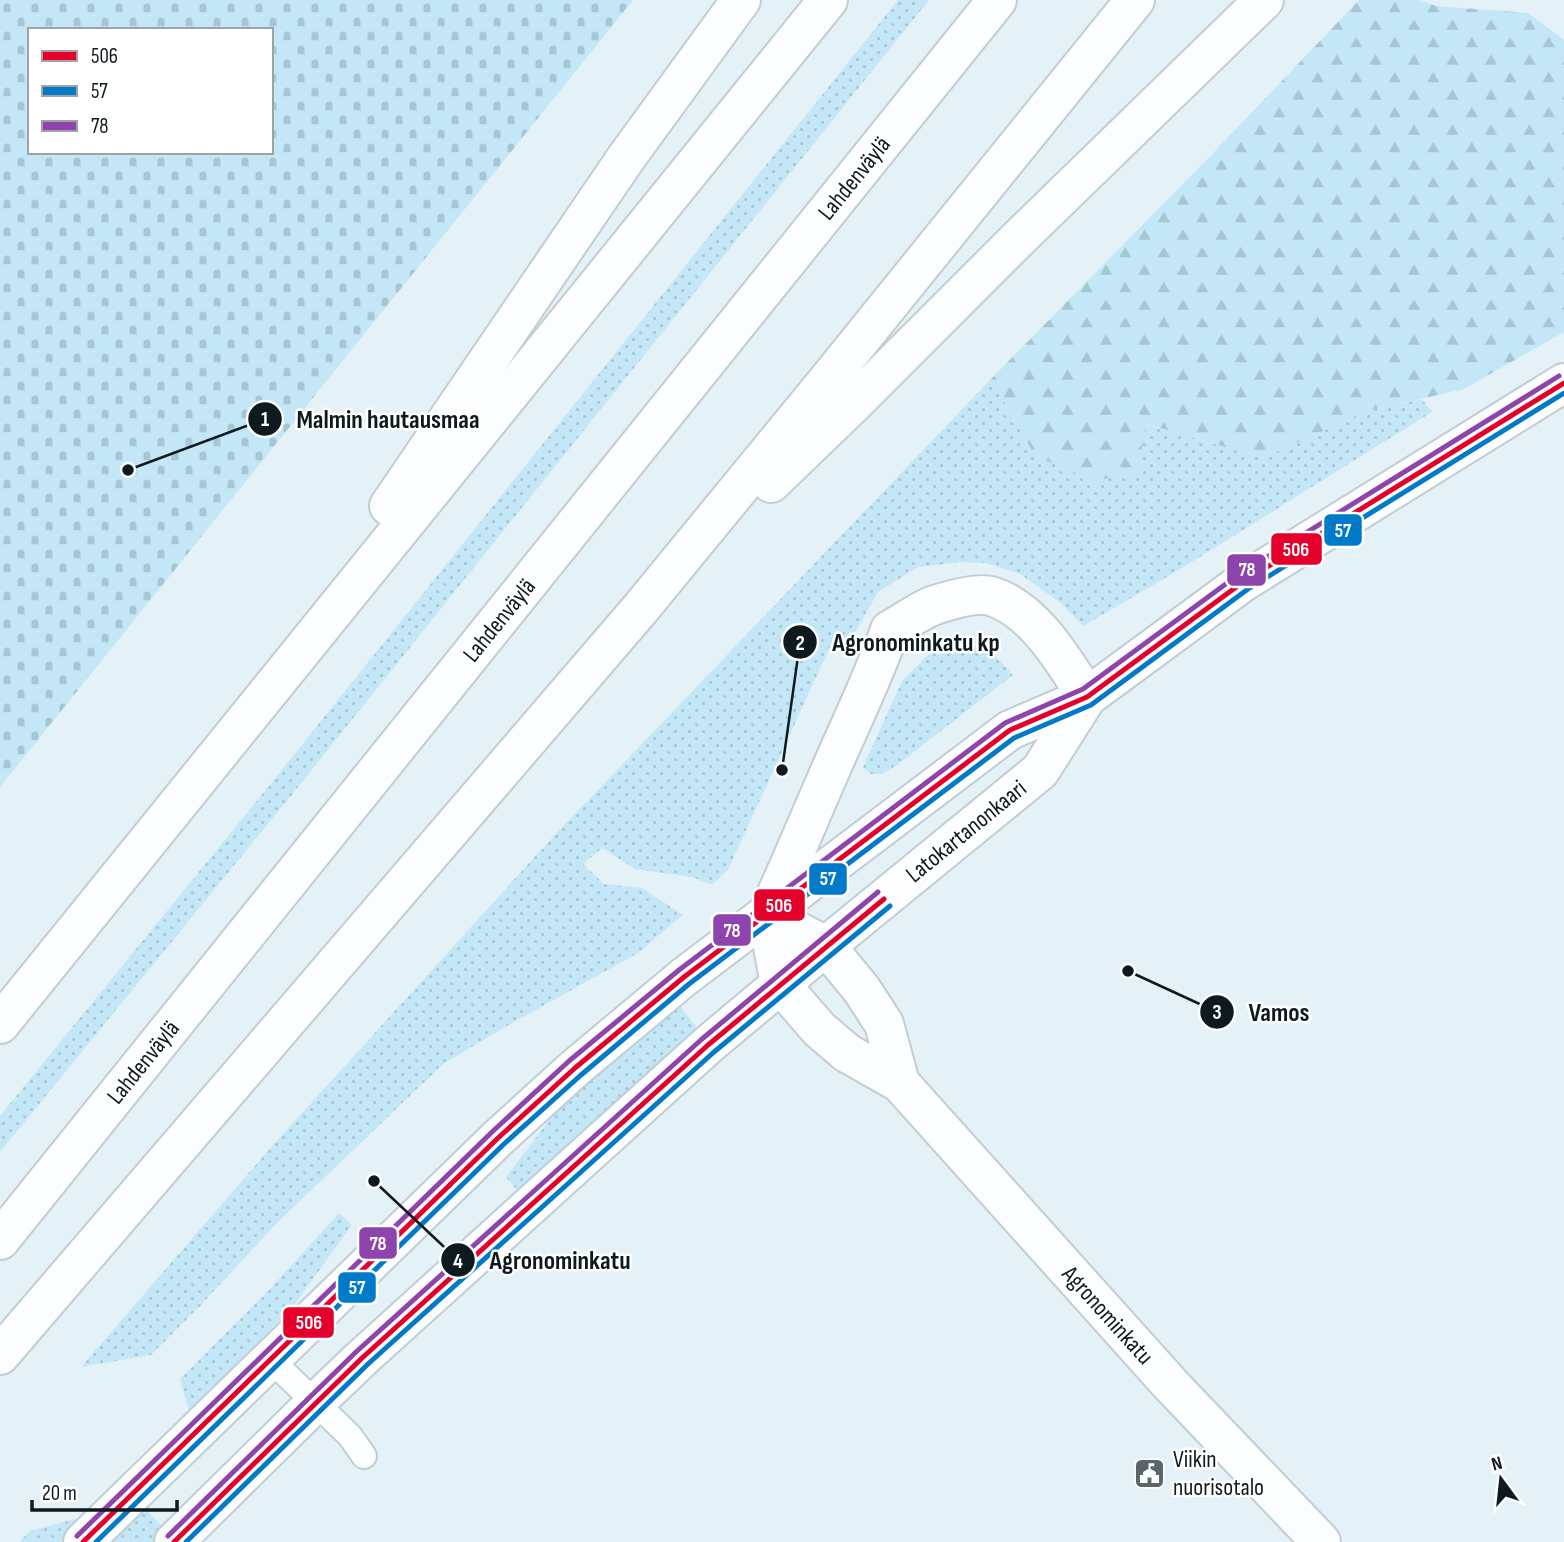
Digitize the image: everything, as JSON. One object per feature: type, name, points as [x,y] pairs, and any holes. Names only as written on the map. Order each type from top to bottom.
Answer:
[{"type":"main road","points":[[234,734],[626,158],[741,0]]},
{"type":"main road","points":[[0,1024],[828,0]]},
{"type":"main road","name":"Lahdenväylä","points":[[0,1240],[997,0]]},
{"type":"main road","points":[[0,1355],[641,608],[1135,0]]},
{"type":"main road","points":[[641,608],[846,411],[1264,0]]},
{"type":"main road","name":"Latokartanonkaari","points":[[83,1542],[498,1138],[575,1068],[684,977],[1010,730],[1087,697],[1242,582],[1564,383]]},
{"type":"main road","points":[[766,915],[790,866],[890,630],[930,607],[957,598],[989,595],[1015,607],[1033,623],[1063,660],[1087,697]]},
{"type":"main road","name":"Latokartanonkaari","points":[[174,1542],[316,1402],[708,1045],[1040,771],[1087,697]]},
{"type":"main road","name":"Agronominkatu","points":[[766,915],[826,946],[862,990],[884,1024],[900,1083]]},
{"type":"main road","name":"Agronominkatu","points":[[766,915],[780,984],[819,1029],[847,1053],[900,1083],[1180,1394],[1321,1542]]},
{"type":"lane","points":[[270,1359],[350,1436],[364,1456]]},
{"type":"green space","points":[[0,0],[633,0],[0,787]]},
{"type":"green space","points":[[898,0],[929,0],[290,797],[0,1152],[0,1116],[277,776]]},
{"type":"green space","points":[[1359,0],[1420,0],[1436,6],[1528,13],[1564,40],[1564,332],[1464,389],[1367,411],[1263,458],[1146,424],[1138,472],[1095,481],[1035,456],[991,379]]},
{"type":"green space","points":[[991,379],[1035,456],[1145,424],[1263,458],[1367,411],[1422,399],[1432,412],[1179,570],[1083,626],[1061,603],[1020,574],[986,563],[961,562],[918,567],[878,592],[849,643],[834,638],[728,870],[712,885],[692,877],[635,869],[602,848],[583,864],[604,884],[642,888],[683,915],[638,953],[443,1064],[276,1224],[151,1355],[81,1367],[273,1145],[551,839]]},
{"type":"green space","points":[[963,643],[992,653],[1013,675],[897,765],[882,774],[871,774],[863,767],[902,681],[932,651]]},
{"type":"green space","points":[[679,1005],[701,1033],[517,1190],[506,1177],[557,1110],[578,1088]]},
{"type":"green space","points":[[339,1213],[352,1225],[294,1305],[190,1414],[180,1379],[269,1290]]},
{"type":"green space","points":[[141,1504],[165,1529],[152,1542],[108,1542]]},
{"type":"green space","points":[[86,1516],[60,1542],[19,1542],[30,1531]]},
{"type":"transit line","name":"78","points":[[77,1536],[492,1132],[569,1061],[679,970],[1005,723],[1083,689],[1238,575],[1559,376]]},
{"type":"transit line","name":"506","points":[[83,1542],[498,1138],[575,1068],[684,977],[1010,730],[1087,697],[1243,582],[1564,383]]},
{"type":"transit line","name":"57","points":[[96,1542],[504,1144],[689,984],[1014,738],[1091,705],[1248,589],[1564,393]]},
{"type":"transit line","name":"78","points":[[168,1536],[356,1352],[702,1039],[878,892]]},
{"type":"transit line","name":"506","points":[[174,1542],[362,1358],[708,1045],[884,899]]},
{"type":"transit line","name":"57","points":[[186,1542],[368,1364],[714,1052],[890,906]]},
{"type":"place","name":"Malmin hautausmaa","points":[[128,470]]},
{"type":"place","name":"Agronominkatu kp","points":[[782,770]]},
{"type":"place","name":"Vamos","points":[[1128,971]]},
{"type":"place","name":"Agronominkatu","points":[[374,1181]]},
{"type":"place","name":"Viikin nuorisotalo","points":[[1150,1473]]}]
